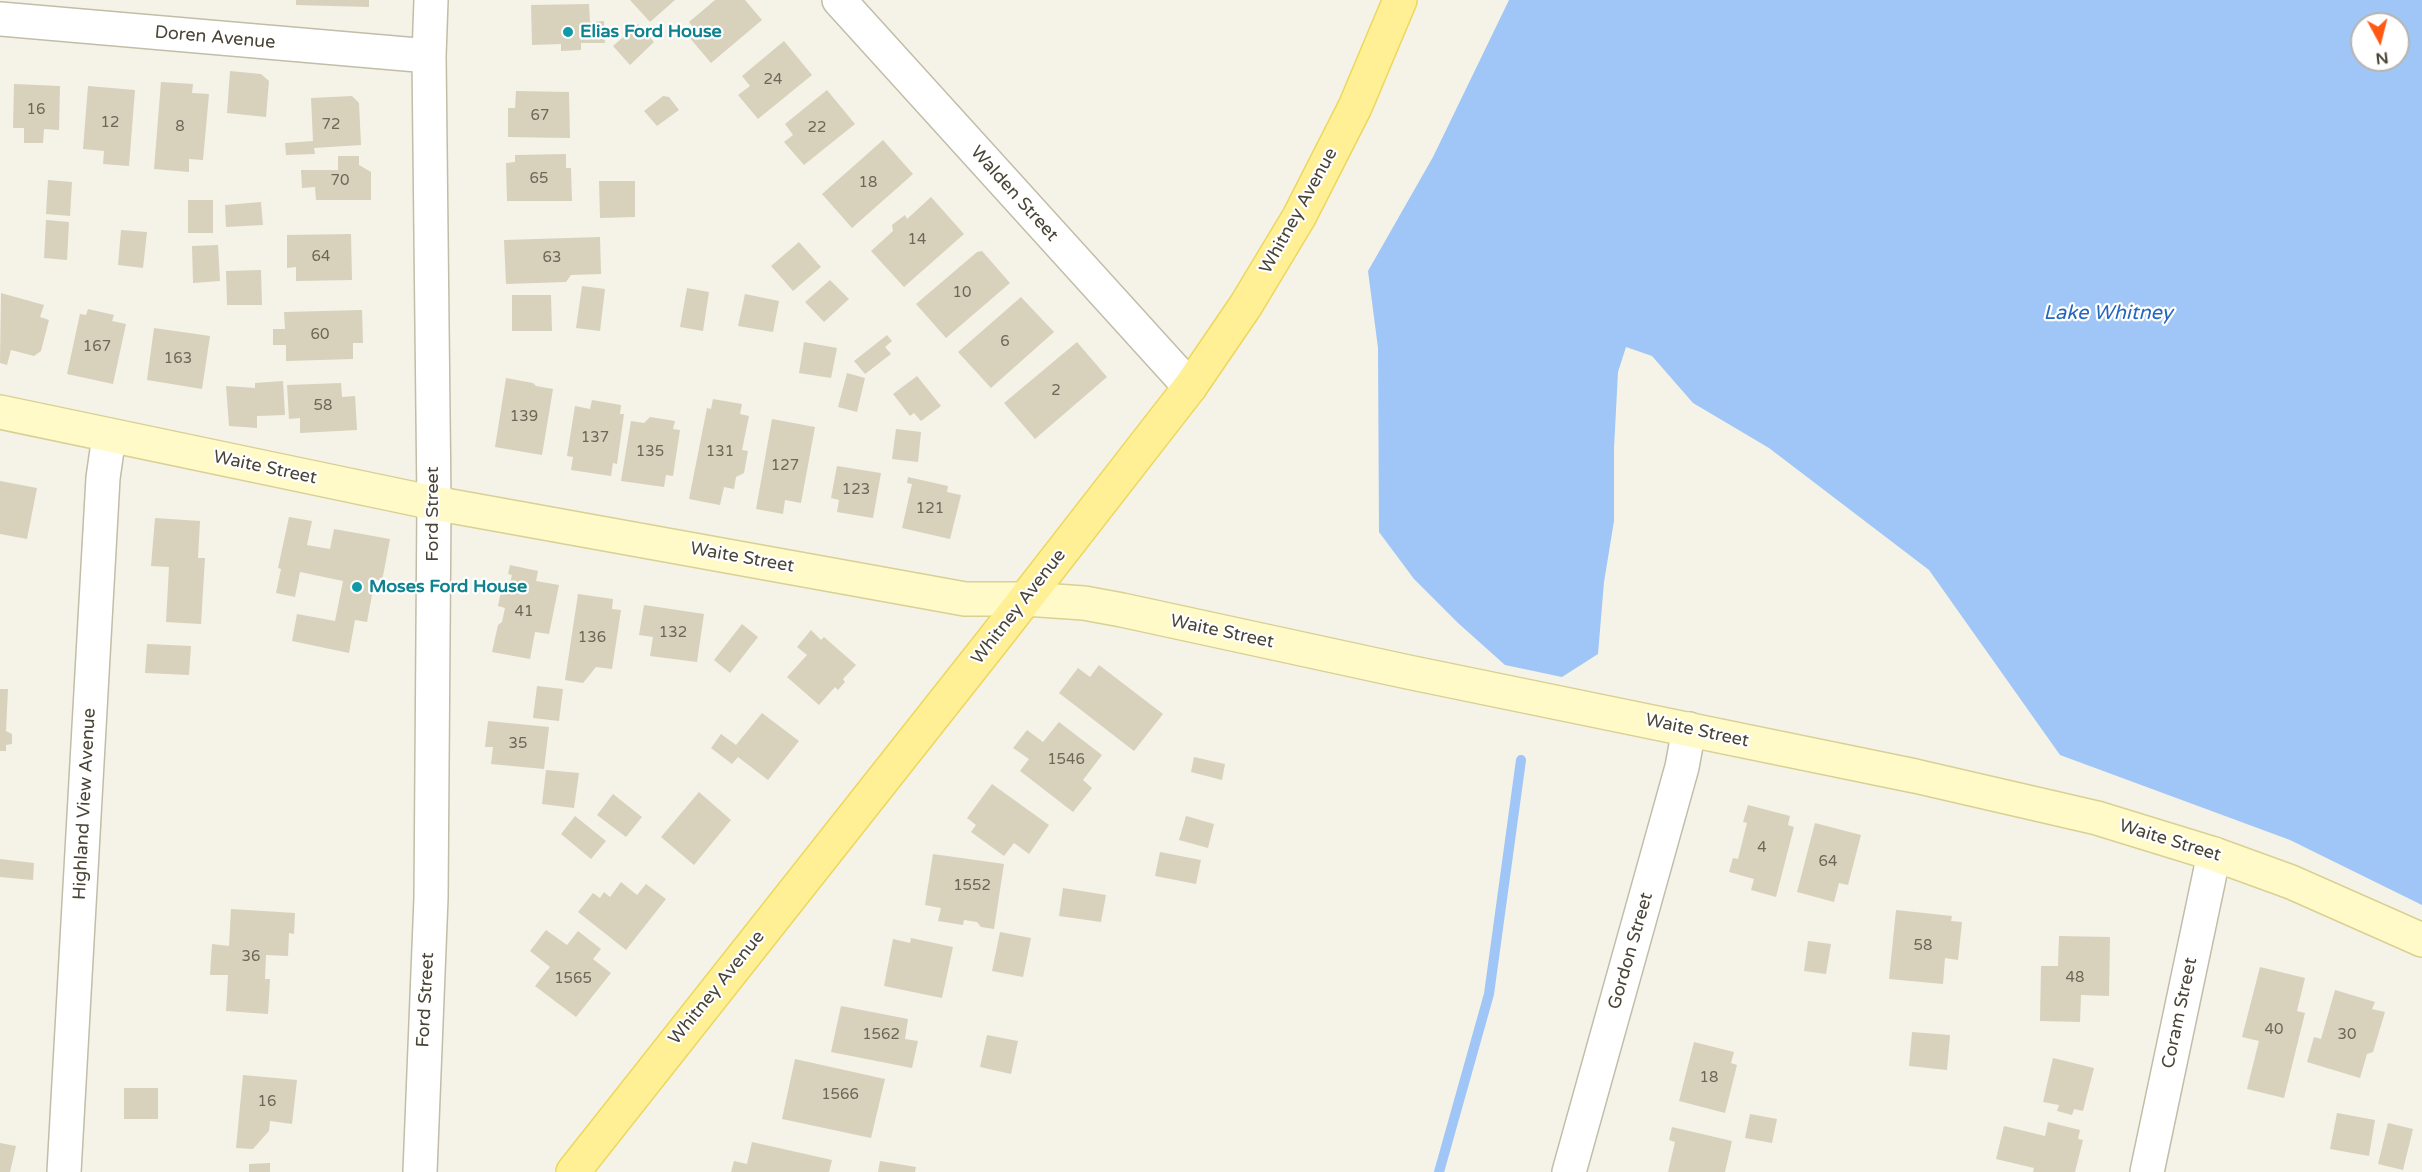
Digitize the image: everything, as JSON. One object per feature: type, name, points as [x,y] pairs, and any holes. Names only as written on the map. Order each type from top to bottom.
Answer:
[{"type":"main road","name":"Whitney Avenue","points":[[573,1172],[1190,387],[1246,305],[1299,217],[1355,107],[1400,0]]},
{"type":"street","name":"Ford Street","points":[[420,1172],[430,898],[434,503],[429,56],[431,0]]},
{"type":"street","name":"Walden Street","points":[[839,0],[1190,387]]},
{"type":"street","name":"Doren Avenue","points":[[0,19],[429,56]]},
{"type":"street","name":"Waite Street","points":[[0,412],[434,503],[965,598],[1025,598],[1084,603],[1122,610],[2027,801],[2097,818],[2214,854],[2290,882],[2422,940]]},
{"type":"street","name":"Highland View Avenue","points":[[64,1172],[103,490],[109,436]]},
{"type":"street","name":"Gordon Street","points":[[1569,1172],[1682,767],[1689,729]]},
{"type":"street","name":"Coram Street","points":[[2147,1172],[2214,854]]},
{"type":"water","name":"Lake Whitney","points":[[1509,0],[2422,0],[2422,905],[2290,840],[2060,755],[1929,570],[1769,448],[1693,403],[1652,356],[1626,347],[1618,372],[1614,448],[1614,521],[1604,582],[1598,654],[1562,677],[1505,665],[1414,579],[1379,532],[1378,348],[1368,271],[1433,157]]},
{"type":"building","points":[[296,0],[369,0],[369,7],[296,5]]},
{"type":"building","points":[[630,0],[675,0],[650,22]]},
{"type":"building","points":[[715,0],[745,0],[762,20],[711,63],[689,37],[696,31],[689,22]]},
{"type":"building","name":"Elias Ford House","points":[[589,4],[590,22],[604,21],[605,43],[581,43],[581,50],[561,51],[561,44],[532,45],[531,5]]},
{"type":"building","points":[[638,24],[654,42],[630,65],[613,46]]},
{"type":"building","points":[[784,41],[812,75],[758,119],[738,95],[750,86],[742,76]]},
{"type":"building","points":[[230,71],[261,74],[269,81],[266,117],[227,113]]},
{"type":"building","points":[[161,82],[193,84],[192,93],[209,94],[203,160],[189,159],[189,172],[154,169]]},
{"type":"building","points":[[14,84],[60,86],[59,130],[44,129],[43,143],[24,143],[24,128],[13,128]]},
{"type":"building","points":[[88,86],[135,90],[129,166],[103,164],[104,151],[83,149]]},
{"type":"building","points":[[827,90],[855,124],[804,165],[784,142],[793,135],[785,124]]},
{"type":"building","points":[[516,91],[569,92],[570,138],[508,137],[508,108],[515,108]]},
{"type":"building","points":[[352,96],[359,103],[361,145],[314,148],[315,154],[286,155],[285,143],[313,141],[311,98]]},
{"type":"building","points":[[663,96],[669,97],[679,110],[657,126],[644,111]]},
{"type":"building","points":[[883,140],[913,174],[852,228],[822,194]]},
{"type":"building","points":[[566,154],[566,168],[571,168],[572,201],[507,201],[506,163],[515,162],[515,155]]},
{"type":"building","points":[[338,156],[359,156],[359,165],[371,172],[371,200],[316,200],[315,187],[302,188],[301,170],[338,170]]},
{"type":"building","points":[[48,180],[72,182],[70,216],[46,214]]},
{"type":"building","points":[[599,181],[635,181],[635,217],[600,218]]},
{"type":"building","points":[[931,197],[964,234],[904,287],[871,251],[893,231],[892,225],[905,215],[907,219]]},
{"type":"building","points":[[188,200],[213,200],[213,233],[188,233]]},
{"type":"building","points":[[261,202],[263,225],[226,227],[225,205]]},
{"type":"building","points":[[46,220],[69,222],[67,260],[44,258]]},
{"type":"building","points":[[121,230],[147,232],[143,268],[118,265]]},
{"type":"building","points":[[351,234],[352,280],[296,281],[296,267],[287,268],[287,235]]},
{"type":"building","points":[[600,237],[601,274],[571,275],[566,282],[506,284],[504,240]]},
{"type":"building","points":[[799,242],[821,267],[793,291],[771,266]]},
{"type":"building","points":[[218,245],[220,281],[193,283],[192,246]]},
{"type":"building","points":[[982,251],[1010,283],[946,338],[916,304],[977,252]]},
{"type":"building","points":[[261,270],[262,305],[227,305],[226,271]]},
{"type":"building","points":[[830,280],[849,299],[824,322],[805,302]]},
{"type":"building","points":[[582,286],[605,289],[600,331],[576,328]]},
{"type":"building","points":[[687,288],[709,292],[703,331],[680,327]]},
{"type":"building","points":[[1,293],[44,305],[40,317],[49,320],[41,351],[34,356],[11,350],[7,365],[0,363]]},
{"type":"building","points":[[745,294],[779,301],[773,332],[738,326]]},
{"type":"building","points":[[512,295],[551,295],[552,331],[512,331]]},
{"type":"building","points":[[1021,297],[1054,332],[991,388],[958,352]]},
{"type":"building","points":[[88,309],[114,315],[112,321],[126,324],[113,384],[67,374],[80,314],[86,315]]},
{"type":"building","points":[[362,310],[363,343],[353,343],[353,359],[286,361],[286,345],[273,345],[273,329],[285,329],[284,312]]},
{"type":"building","points":[[154,328],[210,336],[202,389],[147,380]]},
{"type":"building","points":[[887,335],[892,341],[885,347],[891,354],[865,374],[854,361]]},
{"type":"building","points":[[804,342],[837,348],[831,378],[799,373]]},
{"type":"building","points":[[1077,342],[1107,377],[1035,439],[1004,403]]},
{"type":"building","points":[[847,373],[865,378],[857,412],[838,407]]},
{"type":"building","points":[[917,376],[941,406],[921,421],[914,413],[910,416],[893,394]]},
{"type":"building","points":[[506,378],[553,389],[542,455],[495,447]]},
{"type":"building","points":[[283,381],[285,415],[257,416],[257,428],[229,426],[226,386],[255,388],[255,383]]},
{"type":"building","points":[[341,383],[342,397],[355,396],[357,430],[300,433],[300,418],[289,419],[287,385]]},
{"type":"building","points":[[713,399],[742,404],[740,414],[749,416],[742,450],[748,451],[744,473],[736,477],[734,489],[724,487],[720,505],[689,499],[707,408],[711,409]]},
{"type":"building","points":[[592,400],[621,405],[620,414],[624,414],[617,464],[613,463],[611,476],[571,470],[573,457],[567,456],[575,406],[590,409]]},
{"type":"building","points":[[650,417],[675,421],[673,429],[680,430],[673,476],[666,475],[664,487],[621,481],[631,421],[644,423]]},
{"type":"building","points":[[772,419],[815,427],[801,503],[785,500],[783,514],[756,509]]},
{"type":"building","points":[[896,429],[921,432],[918,462],[892,459]]},
{"type":"building","points":[[837,466],[881,473],[873,518],[837,512],[839,500],[831,498]]},
{"type":"building","points":[[908,477],[948,486],[947,492],[961,495],[950,539],[902,528],[912,484],[907,483]]},
{"type":"building","points":[[0,481],[37,488],[27,539],[0,534]]},
{"type":"building","name":"Moses Ford House","points":[[289,517],[312,521],[307,545],[330,549],[334,529],[390,539],[382,581],[375,579],[367,622],[355,620],[349,653],[292,641],[297,614],[335,621],[343,581],[300,572],[295,597],[276,593],[281,569],[278,568]]},
{"type":"building","points":[[155,518],[200,521],[198,558],[205,558],[201,624],[166,622],[169,567],[151,566]]},
{"type":"building","points":[[510,565],[538,571],[536,581],[559,585],[549,634],[535,632],[530,659],[492,652],[498,625],[502,622],[505,608],[498,606],[502,586],[509,587],[512,575],[508,574]]},
{"type":"building","points":[[578,594],[613,599],[612,609],[621,610],[612,669],[596,667],[583,683],[565,680]]},
{"type":"building","points":[[644,605],[704,614],[697,662],[650,656],[653,637],[639,635]]},
{"type":"building","points":[[742,624],[758,637],[730,673],[714,660]]},
{"type":"building","points":[[811,630],[821,640],[824,637],[856,665],[843,679],[845,682],[838,690],[835,687],[819,705],[787,677],[807,655],[797,647]]},
{"type":"building","points":[[147,644],[191,646],[189,675],[145,673]]},
{"type":"building","points":[[1099,665],[1163,714],[1134,751],[1059,693],[1078,668],[1090,677]]},
{"type":"building","points":[[537,686],[563,689],[559,721],[533,718]]},
{"type":"building","points":[[0,689],[8,689],[6,731],[12,734],[12,744],[6,745],[6,751],[0,751]]},
{"type":"building","points":[[762,713],[799,741],[768,780],[738,757],[732,764],[711,748],[721,734],[736,745]]},
{"type":"building","points":[[488,721],[549,727],[544,769],[491,764],[493,747],[485,747]]},
{"type":"building","points":[[1059,722],[1102,755],[1083,780],[1092,788],[1073,812],[1020,771],[1029,759],[1013,748],[1027,730],[1043,742]]},
{"type":"building","points":[[1194,757],[1225,764],[1222,780],[1191,772]]},
{"type":"building","points":[[546,770],[579,773],[574,808],[542,804]]},
{"type":"building","points":[[992,784],[1049,825],[1029,854],[1014,843],[1004,856],[971,832],[976,825],[967,818]]},
{"type":"building","points":[[699,792],[731,820],[694,865],[661,837]]},
{"type":"building","points":[[613,794],[642,817],[626,837],[597,815]]},
{"type":"building","points":[[1748,805],[1790,816],[1788,825],[1794,827],[1776,897],[1751,890],[1754,879],[1729,872],[1733,858],[1738,859],[1747,823],[1743,822]]},
{"type":"building","points":[[575,816],[606,841],[591,859],[561,834]]},
{"type":"building","points":[[1186,816],[1214,824],[1208,848],[1179,840]]},
{"type":"building","points":[[1815,823],[1861,835],[1848,885],[1839,883],[1834,902],[1797,892]]},
{"type":"building","points":[[1160,852],[1201,860],[1196,884],[1155,876]]},
{"type":"building","points":[[933,854],[1004,864],[994,929],[981,927],[977,922],[964,920],[963,925],[938,921],[941,908],[925,905]]},
{"type":"building","points":[[0,859],[34,863],[33,880],[0,877]]},
{"type":"building","points":[[621,882],[637,895],[646,884],[666,899],[626,950],[578,912],[593,893],[600,898],[604,892],[610,897]]},
{"type":"building","points":[[1063,888],[1106,895],[1101,922],[1059,916]]},
{"type":"building","points":[[231,909],[295,913],[294,934],[289,933],[288,956],[266,955],[265,979],[270,979],[268,1014],[226,1011],[228,975],[210,975],[212,944],[229,946]]},
{"type":"building","points":[[1896,910],[1952,916],[1951,921],[1962,922],[1958,960],[1945,958],[1943,984],[1889,979]]},
{"type":"building","points":[[546,930],[567,945],[578,931],[601,949],[593,959],[611,973],[576,1017],[535,986],[550,967],[530,951]]},
{"type":"building","points":[[1000,932],[1031,938],[1023,977],[992,971]]},
{"type":"building","points":[[2059,936],[2110,937],[2109,996],[2081,995],[2080,1022],[2040,1021],[2041,966],[2058,966]]},
{"type":"building","points":[[911,938],[953,947],[942,998],[884,986],[893,939],[910,943]]},
{"type":"building","points":[[1808,941],[1831,944],[1826,974],[1804,971]]},
{"type":"building","points":[[2260,967],[2305,978],[2297,1011],[2305,1013],[2284,1098],[2247,1089],[2259,1041],[2242,1037]]},
{"type":"building","points":[[2335,990],[2375,1002],[2372,1009],[2385,1012],[2373,1052],[2367,1054],[2360,1078],[2307,1062],[2314,1037],[2321,1039]]},
{"type":"building","points":[[841,1006],[908,1019],[905,1039],[918,1041],[912,1068],[831,1052]]},
{"type":"building","points":[[1912,1032],[1950,1035],[1947,1070],[1909,1066]]},
{"type":"building","points":[[987,1035],[1018,1041],[1011,1074],[980,1067]]},
{"type":"building","points":[[1694,1042],[1734,1052],[1731,1063],[1737,1065],[1725,1113],[1679,1101]]},
{"type":"building","points":[[2053,1058],[2094,1068],[2083,1111],[2074,1109],[2072,1115],[2057,1111],[2059,1105],[2043,1102]]},
{"type":"building","points":[[795,1059],[885,1079],[871,1138],[782,1119]]},
{"type":"building","points":[[243,1075],[297,1080],[292,1124],[270,1121],[269,1131],[253,1149],[236,1148]]},
{"type":"building","points":[[124,1088],[158,1088],[158,1119],[124,1119]]},
{"type":"building","points":[[2337,1113],[2375,1120],[2369,1156],[2330,1149]]},
{"type":"building","points":[[1750,1114],[1777,1119],[1772,1143],[1745,1138]]},
{"type":"building","points":[[2048,1122],[2080,1130],[2078,1139],[2083,1140],[2075,1172],[2033,1172],[2034,1168],[1996,1159],[2004,1126],[2045,1136]]},
{"type":"building","points":[[2388,1123],[2413,1129],[2403,1170],[2378,1164]]},
{"type":"building","points":[[1672,1127],[1732,1141],[1725,1172],[1668,1172],[1675,1142],[1669,1140]]},
{"type":"building","points":[[752,1142],[832,1160],[829,1172],[731,1172],[734,1161],[747,1164]]},
{"type":"building","points":[[0,1143],[16,1146],[10,1172],[0,1172]]},
{"type":"building","points":[[880,1161],[916,1167],[915,1172],[878,1172]]},
{"type":"building","points":[[270,1163],[270,1172],[249,1172],[249,1164]]},
{"type":"waterway","points":[[1439,1172],[1489,994],[1521,760]]},
{"type":"place","name":"Elias Ford House","points":[[568,32]]},
{"type":"place","name":"Moses Ford House","points":[[357,587]]}]
